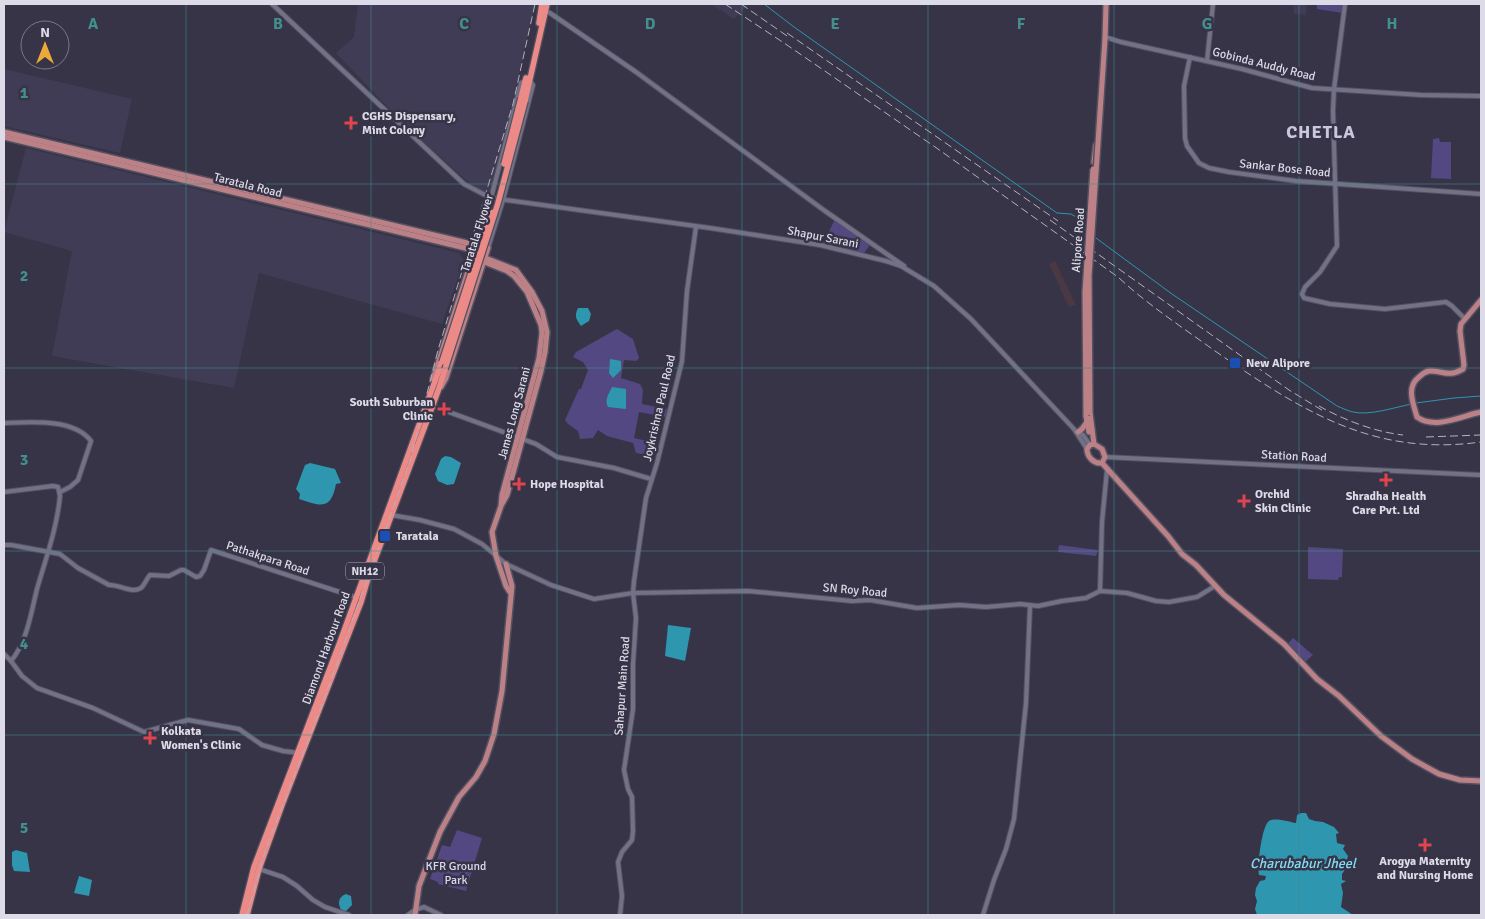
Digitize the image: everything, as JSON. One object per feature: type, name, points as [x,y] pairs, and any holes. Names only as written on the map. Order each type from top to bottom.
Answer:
[{"type":"highway","name":"NH12","points":[[528,80],[543,8],[547,4]]},
{"type":"highway","name":"Taratala Flyover","points":[[436,390],[442,362],[495,200],[528,80]]},
{"type":"highway","name":"Taratala Flyover","points":[[436,390],[445,368],[498,203],[523,99]]},
{"type":"highway","name":"Diamond Harbour Road","points":[[242,915],[257,868],[355,597],[436,390]]},
{"type":"highway","name":"Diamond Harbour Road","points":[[300,753],[361,602],[430,405]]},
{"type":"highway","name":"Diamond Harbour Road","points":[[246,915],[257,868]]},
{"type":"main road","name":"Alipore Road","points":[[1091,446],[1088,422],[1085,273],[1105,38],[1106,4]]},
{"type":"main road","points":[[4,132],[462,241],[474,252],[486,255],[514,276],[533,298],[545,322],[546,340],[541,371],[520,439],[507,495],[492,532],[496,556],[506,586],[510,592]]},
{"type":"main road","name":"Taratala Road","points":[[4,137],[474,252]]},
{"type":"main road","points":[[474,252],[486,255]]},
{"type":"main road","points":[[474,252],[432,382],[436,390],[446,378],[486,255]]},
{"type":"main road","points":[[1481,300],[1461,324],[1460,331],[1464,365],[1462,369],[1449,374],[1425,372],[1414,381],[1411,393],[1417,416],[1428,422],[1451,420],[1481,412]]},
{"type":"main road","name":"Alipore Road","points":[[1088,414],[1091,446]]},
{"type":"main road","points":[[1076,430],[1084,428],[1088,422]]},
{"type":"main road","points":[[1102,463],[1105,457],[1102,449],[1091,446],[1090,457],[1094,461],[1102,463],[1182,554],[1196,565],[1244,613],[1284,644],[1317,679],[1334,691],[1381,736],[1418,763],[1438,774],[1460,780],[1481,781]]},
{"type":"main road","points":[[415,912],[419,886],[440,832],[459,797],[476,777],[485,761],[494,734],[502,691],[510,616],[510,592],[512,586],[506,564]]},
{"type":"street","name":"Shapur Sarani","points":[[272,4],[464,184],[491,198],[820,245],[886,261],[907,269],[934,286],[971,319],[1076,430],[1084,435],[1091,446]]},
{"type":"street","points":[[1207,61],[1213,4]]},
{"type":"street","points":[[1345,4],[1333,110],[1337,246],[1320,272],[1305,287],[1302,294],[1304,298],[1330,304],[1385,309],[1446,302],[1465,318]]},
{"type":"street","points":[[543,8],[636,72],[907,269]]},
{"type":"street","name":"Gobinda Auddy Road","points":[[1105,38],[1207,61],[1306,87],[1334,90],[1481,96]]},
{"type":"street","name":"Sankar Bose Road","points":[[1190,57],[1184,86],[1185,138],[1187,146],[1199,163],[1209,168],[1262,178],[1481,194]]},
{"type":"street","points":[[474,252],[491,198],[521,83],[528,80],[533,85],[503,200],[486,255]]},
{"type":"street","name":"Joykrishna Paul Road","points":[[633,593],[644,510],[682,361],[687,291],[696,227]]},
{"type":"street","points":[[430,405],[536,444],[557,457],[614,468],[651,480]]},
{"type":"street","points":[[4,423],[54,423],[85,433],[91,441],[80,476],[75,483],[60,492]]},
{"type":"street","name":"Station Road","points":[[1105,457],[1481,475]]},
{"type":"street","points":[[1100,591],[1102,522],[1107,470]]},
{"type":"street","points":[[4,492],[53,486],[58,487],[60,492],[50,551],[26,630],[17,655],[12,661]]},
{"type":"street","name":"SN Roy Road","points":[[391,515],[454,529],[482,544],[506,564],[551,585],[588,598],[603,599],[633,593],[748,591],[852,601],[870,600],[917,608],[959,605],[986,607],[1020,604],[1038,606],[1086,598],[1100,591],[1127,593],[1156,601],[1169,602],[1197,597],[1215,586]]},
{"type":"street","name":"Pathakpara Road","points":[[4,545],[11,544],[60,554],[78,568],[109,585],[114,584],[131,590],[142,587],[150,575],[170,576],[180,570],[184,570],[196,577],[200,576],[204,570],[210,550],[355,597]]},
{"type":"street","name":"Sahapur Main Road","points":[[620,915],[622,896],[618,862],[622,852],[632,840],[633,832],[632,798],[626,781],[624,759],[633,708],[633,664],[636,626],[633,593]]},
{"type":"street","points":[[983,915],[1006,850],[1014,819],[1026,703],[1030,606]]},
{"type":"street","points":[[4,654],[12,661],[22,676],[37,688],[93,708],[144,732],[188,720],[239,729],[262,745],[283,751],[300,753]]},
{"type":"street","points":[[257,868],[283,876],[319,904],[349,915]]},
{"type":"street","points":[[408,915],[421,907],[441,915]]},
{"type":"shaded area","points":[[358,4],[535,4],[493,187],[488,192],[477,190],[405,125],[336,53],[354,37]]},
{"type":"shaded area","points":[[711,4],[749,4],[734,19]]},
{"type":"shaded area","points":[[1293,4],[1307,4],[1306,15],[1294,14]]},
{"type":"shaded area","points":[[4,69],[132,99],[120,153],[4,126]]},
{"type":"shaded area","points":[[26,148],[459,253],[464,260],[442,324],[259,273],[234,388],[52,356],[72,251],[4,232]]},
{"type":"shaded area","points":[[1055,261],[1076,305],[1069,307],[1049,264]]},
{"type":"green space","points":[[1317,4],[1344,4],[1343,13],[1317,9]]},
{"type":"green space","points":[[1439,138],[1440,142],[1451,142],[1451,179],[1431,178],[1433,139]]},
{"type":"green space","points":[[835,219],[870,245],[864,253],[823,244]]},
{"type":"green space","points":[[617,329],[633,339],[639,358],[636,361],[624,360],[621,378],[640,384],[643,390],[642,404],[667,409],[665,417],[639,412],[634,438],[647,441],[647,455],[636,453],[633,443],[607,436],[598,430],[593,438],[580,439],[578,431],[565,420],[579,389],[581,389],[588,370],[583,362],[573,357],[576,352]]},
{"type":"green space","points":[[1059,545],[1098,550],[1096,556],[1058,552]]},
{"type":"green space","points":[[1308,547],[1343,549],[1342,577],[1339,577],[1338,580],[1308,579]]},
{"type":"green space","points":[[1293,638],[1313,655],[1304,663],[1285,647]]},
{"type":"green space","name":"KFR Ground Park","points":[[457,830],[482,838],[466,891],[438,884],[438,882],[430,879],[442,845],[450,847]]},
{"type":"water","points":[[578,308],[588,308],[591,314],[589,321],[581,326],[576,317]]},
{"type":"water","points":[[610,359],[621,361],[621,370],[613,378],[609,373]]},
{"type":"water","points":[[612,387],[626,389],[626,409],[608,407],[608,394]]},
{"type":"water","points":[[445,456],[461,463],[454,484],[447,485],[438,481],[435,474],[441,459]]},
{"type":"water","points":[[310,463],[335,469],[341,483],[336,484],[331,499],[324,504],[299,499],[300,494],[296,489],[305,465]]},
{"type":"water","points":[[668,625],[691,628],[685,661],[665,656]]},
{"type":"water","name":"Charubabur Jheel","points":[[1306,813],[1309,819],[1334,827],[1339,833],[1336,834],[1337,843],[1345,845],[1343,849],[1348,856],[1342,874],[1342,880],[1346,881],[1341,884],[1343,893],[1341,907],[1353,915],[1257,915],[1255,909],[1257,901],[1255,895],[1256,888],[1260,881],[1265,880],[1266,876],[1259,875],[1259,855],[1266,824],[1275,819],[1296,823],[1297,815]]},
{"type":"water","points":[[16,850],[27,853],[30,872],[14,871],[12,852]]},
{"type":"water","points":[[79,876],[92,880],[89,896],[74,893]]},
{"type":"water","points":[[346,894],[351,896],[352,905],[345,912],[340,908],[339,903],[341,897]]},
{"type":"waterway","points":[[764,4],[1057,213],[1071,214],[1080,219],[1082,228],[1086,231]]},
{"type":"waterway","points":[[1096,238],[1172,294],[1337,406],[1353,412],[1367,413],[1412,404]]},
{"type":"waterway","points":[[1416,403],[1481,396]]},
{"type":"railway","points":[[247,915],[266,848],[323,702],[410,461],[438,350],[513,104],[535,4]]},
{"type":"railway","points":[[725,4],[938,149],[1118,277],[1141,297],[1215,351],[1308,410],[1339,424],[1372,435],[1406,442],[1442,445],[1481,442]]},
{"type":"railway","points":[[741,4],[790,38]]},
{"type":"railway","points":[[787,33],[1058,221]]},
{"type":"railway","points":[[1050,220],[1289,390],[1325,412]]},
{"type":"railway","points":[[1319,406],[1360,425],[1403,435]]},
{"type":"railway","points":[[1426,437],[1481,435]]},
{"type":"place","name":"CGHS Dispensary, Mint Colony","points":[[351,123]]},
{"type":"place","name":"New Alipore","points":[[1235,363]]},
{"type":"place","name":"South Suburban Clinic","points":[[444,409]]},
{"type":"place","name":"Shradha Health Care Pvt. Ltd","points":[[1386,480]]},
{"type":"place","name":"Hope Hospital","points":[[519,484]]},
{"type":"place","name":"Orchid Skin Clinic","points":[[1244,501]]},
{"type":"place","name":"Taratala","points":[[385,536]]},
{"type":"place","name":"Kolkata Women's Clinic","points":[[150,738]]},
{"type":"place","name":"Arogya Maternity and Nursing Home","points":[[1425,845]]},
{"type":"district","name":"CHETLA","points":[[1321,132]]}]
